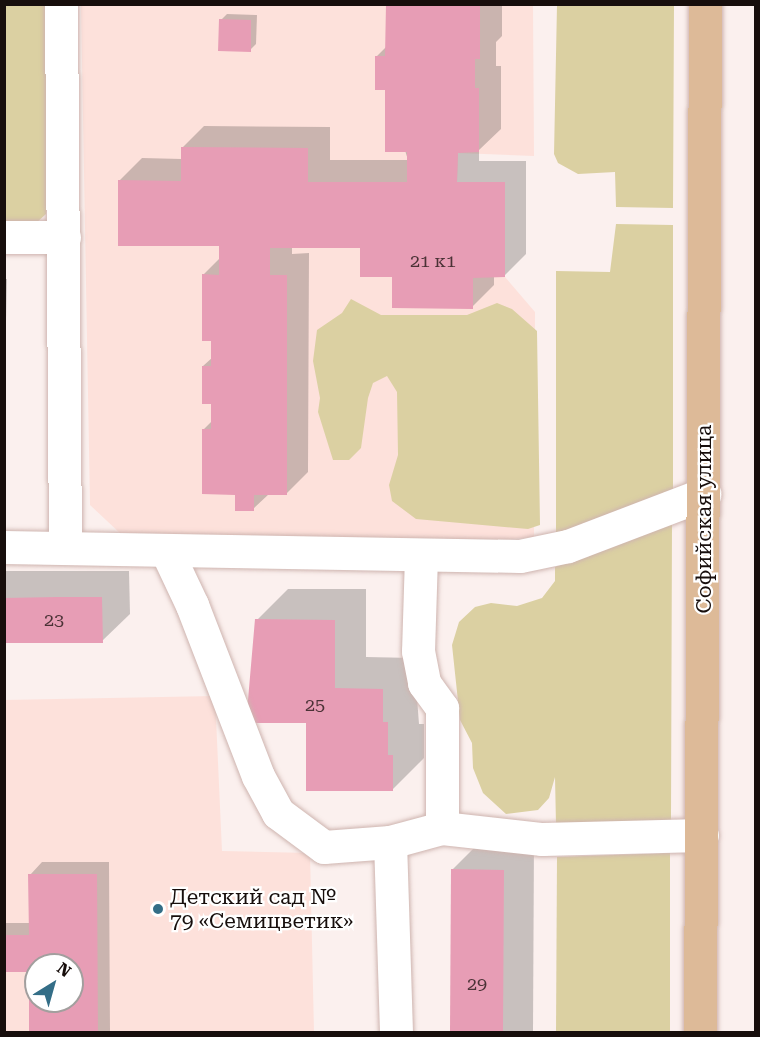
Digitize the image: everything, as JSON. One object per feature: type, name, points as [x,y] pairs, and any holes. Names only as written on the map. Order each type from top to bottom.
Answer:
[{"type":"main road","name":"Софийская улица","points":[[700,1032],[705,4]]},
{"type":"lane","points":[[61,4],[66,547]]},
{"type":"lane","points":[[4,237],[64,237]]},
{"type":"lane","points":[[4,547],[421,556],[543,554],[704,494]]},
{"type":"lane","points":[[167,552],[192,604],[258,776],[278,813],[324,847],[390,842],[442,828],[542,839],[702,836]]},
{"type":"lane","points":[[421,556],[418,651],[424,683],[442,708],[442,828]]},
{"type":"lane","points":[[390,842],[396,1032]]},
{"type":"shaded area","points":[[5,5],[52,5],[46,214],[35,224],[5,227]]},
{"type":"shaded area","points":[[81,5],[533,5],[534,156],[458,153],[457,182],[505,182],[505,277],[535,312],[534,537],[455,544],[122,535],[90,505]]},
{"type":"shaded area","points":[[557,5],[674,5],[673,208],[616,207],[615,172],[578,174],[558,163],[554,154]]},
{"type":"shaded area","points":[[616,224],[673,225],[673,494],[556,537],[556,271],[610,272]]},
{"type":"shaded area","points":[[351,299],[381,315],[467,315],[497,303],[512,309],[537,331],[540,525],[528,529],[416,519],[392,501],[389,485],[398,455],[397,392],[387,376],[373,383],[368,398],[361,448],[349,460],[333,460],[318,412],[320,398],[313,361],[317,330],[342,313]]},
{"type":"shaded area","points":[[672,521],[671,821],[556,825],[555,777],[549,798],[538,810],[506,814],[483,793],[473,768],[472,743],[460,720],[452,645],[459,622],[475,607],[491,603],[517,606],[542,598],[555,581],[555,567]]},
{"type":"shaded area","name":"Детский сад № 79 «Семицветик»","points":[[215,696],[222,851],[310,853],[314,1032],[5,1032],[4,700]]},
{"type":"shaded area","points":[[670,853],[670,1032],[556,1032],[557,857]]},
{"type":"building","points":[[386,4],[480,4],[480,59],[475,59],[475,88],[479,88],[479,152],[458,153],[457,182],[505,182],[505,277],[473,278],[473,309],[392,308],[392,277],[360,277],[360,248],[270,248],[270,275],[287,275],[287,495],[254,495],[254,511],[235,511],[235,495],[202,494],[202,429],[211,429],[211,404],[202,404],[202,366],[211,366],[211,341],[202,341],[202,274],[219,275],[219,246],[118,246],[118,180],[181,181],[181,147],[308,148],[308,182],[407,182],[407,152],[385,152],[385,90],[375,90],[375,56],[385,56]]},
{"type":"building","points":[[219,19],[251,20],[251,52],[218,51]]},
{"type":"building","points":[[102,597],[103,643],[4,643],[4,598]]},
{"type":"building","points":[[255,619],[335,620],[335,688],[383,689],[383,722],[388,722],[388,755],[393,755],[393,791],[306,791],[306,723],[246,723]]},
{"type":"building","points":[[451,869],[504,870],[503,1032],[450,1032]]},
{"type":"building","points":[[28,874],[97,874],[98,1032],[29,1032],[29,1013],[84,1013],[84,953],[24,953],[24,972],[4,972],[4,935],[29,935]]},
{"type":"place","name":"Детский сад № 79 «Семицветик»","points":[[158,909]]}]
